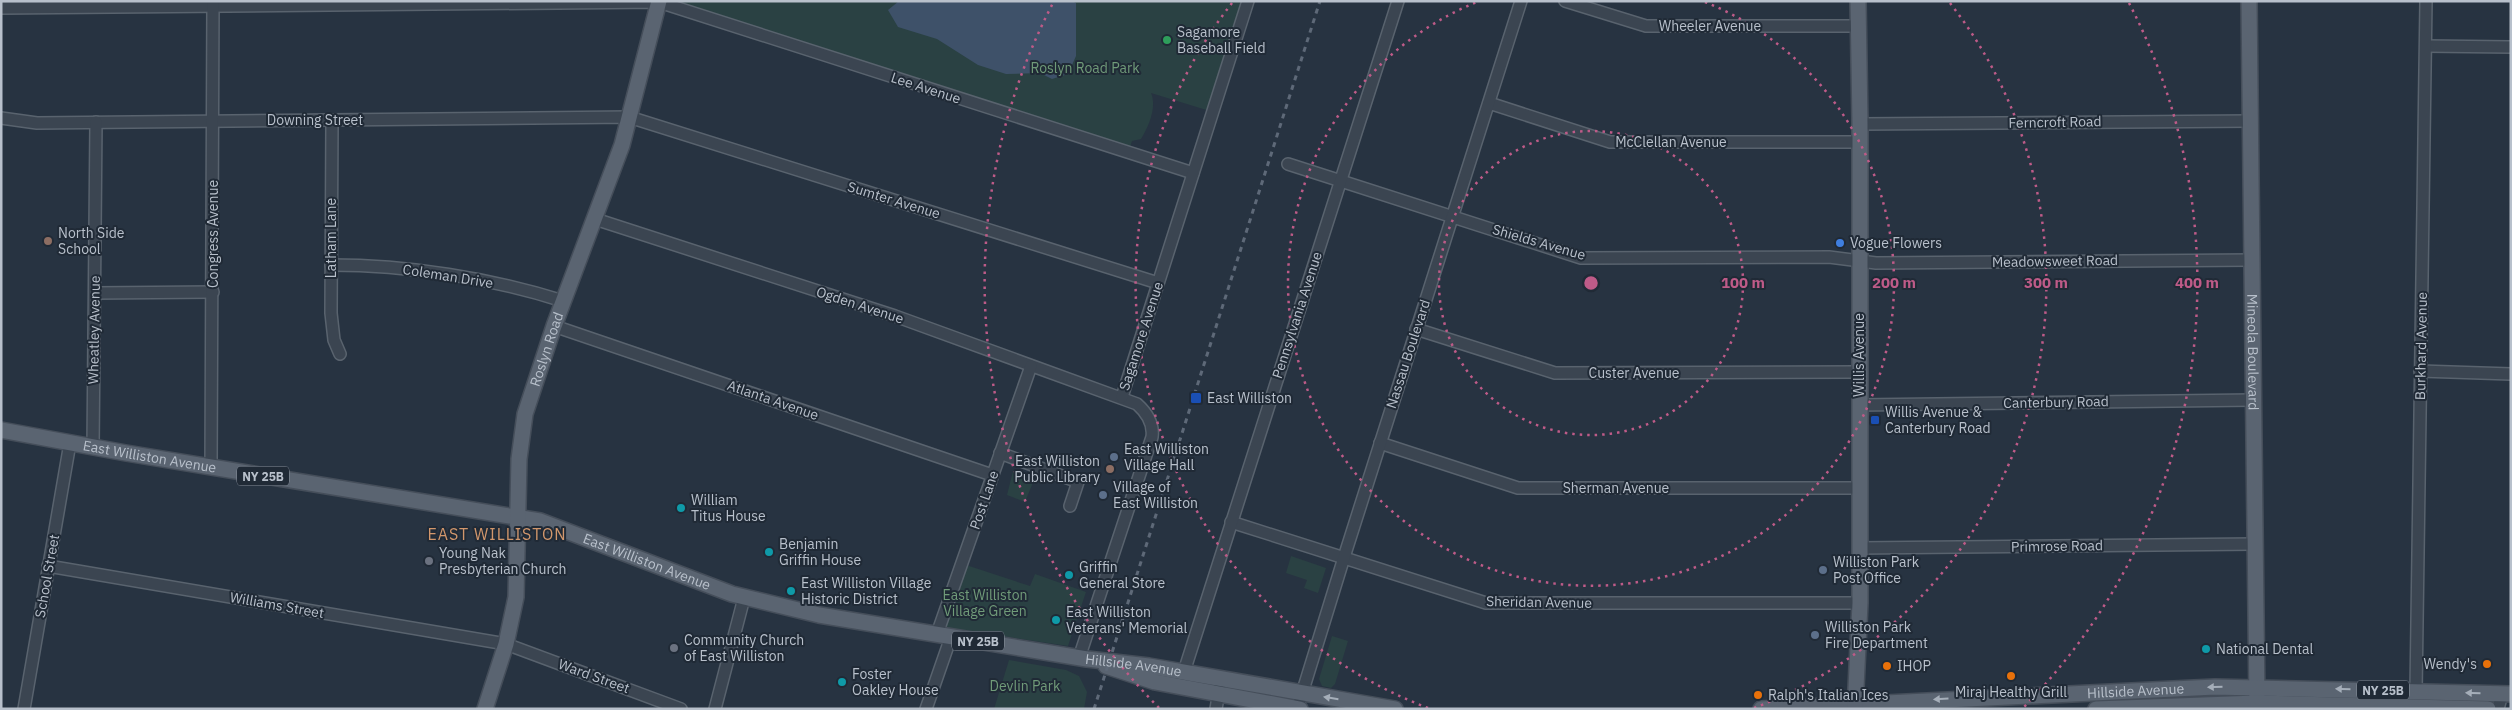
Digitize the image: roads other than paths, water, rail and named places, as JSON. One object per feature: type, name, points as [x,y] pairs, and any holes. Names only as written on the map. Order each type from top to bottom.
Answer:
[{"type":"main road","name":"Willis Avenue","points":[[1855,706],[1860,603],[1860,124],[1858,1]]},
{"type":"main road","name":"Mineola Boulevard","points":[[2249,1],[2256,703]]},
{"type":"main road","name":"Roslyn Road","points":[[485,709],[506,644],[517,589],[519,460],[525,414],[554,326],[595,219],[629,117],[659,2]]},
{"type":"main road","name":"East Williston Avenue","points":[[1,430],[211,468],[518,517],[560,527],[744,598],[819,615],[1083,659]]},
{"type":"main road","name":"Hillside Avenue","points":[[1083,659],[1182,679],[1218,694],[1300,704],[1395,709]]},
{"type":"main road","name":"Hillside Avenue","points":[[1761,709],[1855,706],[2136,690],[2256,686],[2416,691],[2504,699]]},
{"type":"main road","name":"Hillside Avenue","points":[[2096,709],[2256,703],[2379,708],[2488,709]]},
{"type":"street","name":"Sagamore Avenue","points":[[1083,659],[1153,432],[1150,419],[1142,409],[1122,397],[1248,1]]},
{"type":"street","name":"Pennsylvania Avenue","points":[[1182,679],[1398,1]]},
{"type":"street","name":"Nassau Boulevard","points":[[1300,704],[1343,558],[1521,1]]},
{"type":"street","name":"Wheeler Avenue","points":[[1565,1],[1646,26],[1858,26]]},
{"type":"street","name":"Burkhard Avenue","points":[[2416,691],[2426,1]]},
{"type":"street","name":"Lee Avenue","points":[[1,8],[213,4],[659,2],[1193,173]]},
{"type":"street","name":"Congress Avenue","points":[[211,468],[213,4]]},
{"type":"street","points":[[2426,46],[2511,47]]},
{"type":"street","name":"McClellan Avenue","points":[[1489,103],[1610,142],[1860,142]]},
{"type":"street","name":"Downing Street","points":[[1,118],[38,123],[629,117]]},
{"type":"street","name":"Sumter Avenue","points":[[629,117],[1158,283]]},
{"type":"street","name":"Latham Lane","points":[[332,120],[332,327],[340,354]]},
{"type":"street","name":"Ferncroft Road","points":[[1860,124],[2250,121]]},
{"type":"street","name":"Wheatley Avenue","points":[[93,448],[96,122]]},
{"type":"street","name":"Shields Avenue","points":[[1288,164],[1581,258],[1829,257],[1859,260]]},
{"type":"street","name":"Ogden Avenue","points":[[595,219],[895,316],[1122,397]]},
{"type":"street","name":"Meadowsweet Road","points":[[1859,260],[1876,263],[2252,260]]},
{"type":"street","name":"Coleman Drive","points":[[331,265],[391,267],[510,286],[563,301]]},
{"type":"street","points":[[95,293],[212,292]]},
{"type":"street","name":"Atlanta Avenue","points":[[554,326],[992,475]]},
{"type":"street","name":"Custer Avenue","points":[[1416,329],[1555,373],[1859,372]]},
{"type":"street","name":"Post Lane","points":[[926,709],[944,635],[992,475],[1031,366]]},
{"type":"street","points":[[2420,371],[2511,374]]},
{"type":"street","name":"Canterbury Road","points":[[1859,405],[2253,400]]},
{"type":"street","name":"School Street","points":[[24,709],[70,443]]},
{"type":"street","name":"Sherman Avenue","points":[[1380,443],[1518,488],[1859,488]]},
{"type":"street","points":[[1000,453],[1078,482],[1070,506]]},
{"type":"street","name":"Sheridan Avenue","points":[[1231,522],[1486,604],[1860,603]]},
{"type":"street","name":"Primrose Road","points":[[1859,548],[2255,544]]},
{"type":"street","name":"Williams Street","points":[[48,566],[506,644]]},
{"type":"street","points":[[715,709],[744,598]]},
{"type":"street","name":"Ward Street","points":[[506,644],[682,709]]},
{"type":"street","points":[[2136,690],[2136,708]]},
{"type":"water","points":[[899,1],[1072,1],[1076,3],[1076,56],[1068,74],[1052,79],[1040,73],[1006,74],[978,65],[937,39],[898,27],[888,10]]},
{"type":"railway","points":[[1094,709],[1320,1]]},
{"type":"place","name":"Sagamore Baseball Field","points":[[1167,40]]},
{"type":"place","name":"North Side School","points":[[48,241]]},
{"type":"place","name":"Vogue Flowers","points":[[1840,243]]},
{"type":"place","name":"East Williston","points":[[1196,398]]},
{"type":"place","name":"Willis Avenue & Canterbury Road","points":[[1875,420]]},
{"type":"place","name":"East Williston Village Hall","points":[[1114,457]]},
{"type":"place","name":"East Williston Public Library","points":[[1110,469]]},
{"type":"place","name":"Village of East Williston","points":[[1103,495]]},
{"type":"place","name":"William Titus House","points":[[681,508]]},
{"type":"place","name":"Benjamin Griffin House","points":[[769,552]]},
{"type":"place","name":"Young Nak Presbyterian Church","points":[[429,561]]},
{"type":"place","name":"Williston Park Post Office","points":[[1823,570]]},
{"type":"place","name":"Griffin General Store","points":[[1069,575]]},
{"type":"place","name":"East Williston Village Historic District","points":[[791,591]]},
{"type":"place","name":"East Williston Veterans' Memorial","points":[[1056,620]]},
{"type":"place","name":"Williston Park Fire Department","points":[[1815,635]]},
{"type":"place","name":"Community Church of East Williston","points":[[674,648]]},
{"type":"place","name":"National Dental","points":[[2206,649]]},
{"type":"place","name":"Wendy's","points":[[2487,664]]},
{"type":"place","name":"IHOP","points":[[1887,666]]},
{"type":"place","name":"Miraj Healthy Grill","points":[[2011,676]]},
{"type":"place","name":"Foster Oakley House","points":[[842,682]]},
{"type":"place","name":"Ralph's Italian Ices","points":[[1758,695]]},
{"type":"district","name":"EAST WILLISTON","points":[[497,534]]},
{"type":"park label","name":"Roslyn Road Park","points":[[1085,68]]},
{"type":"park label","name":"East Williston Village Green","points":[[985,604]]},
{"type":"park label","name":"Devlin Park","points":[[1025,686]]}]
